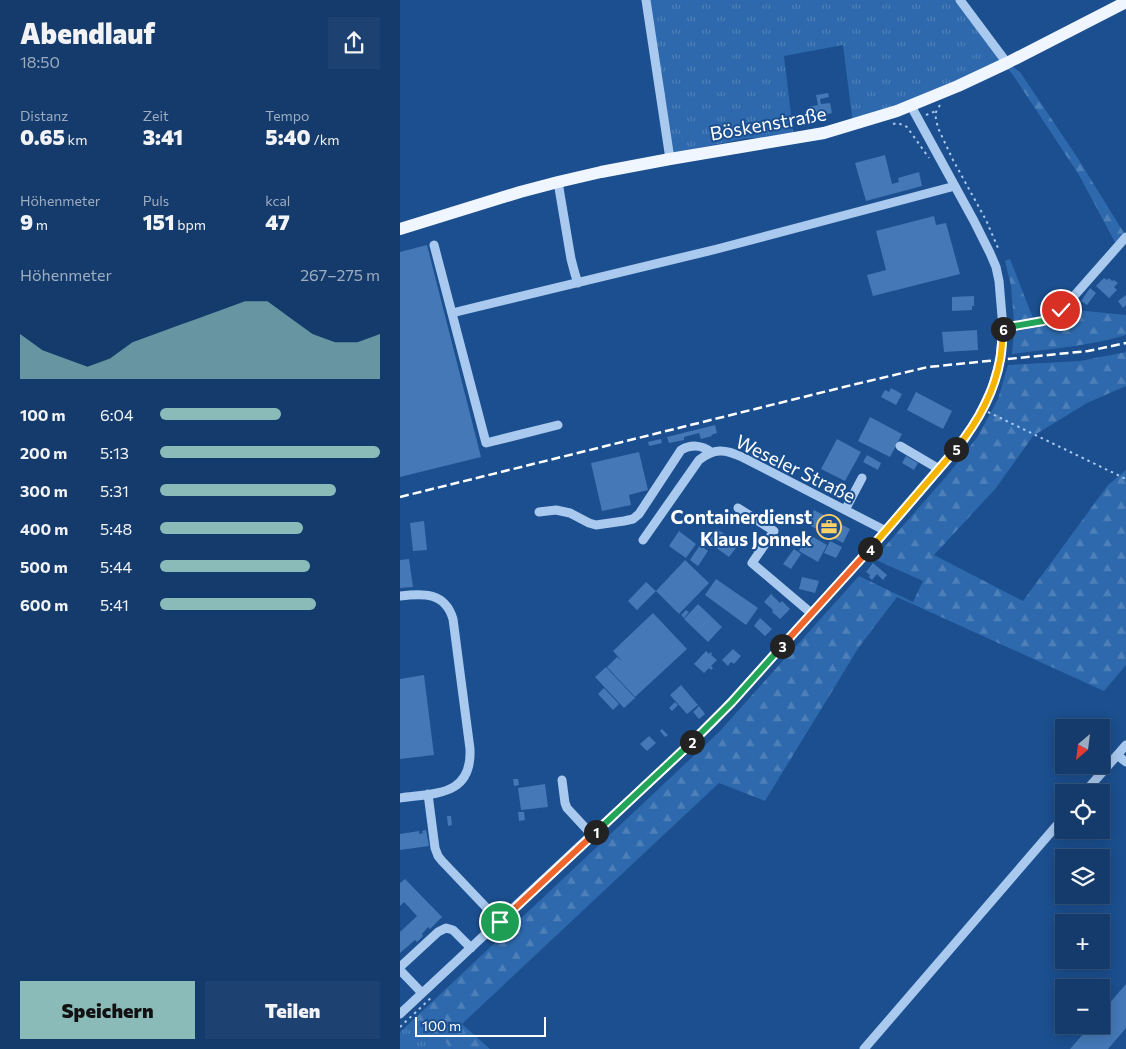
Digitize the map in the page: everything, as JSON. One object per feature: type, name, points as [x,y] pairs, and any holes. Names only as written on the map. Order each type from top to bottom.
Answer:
[{"type":"main road","name":"Böskenstraße","points":[[400,229],[558,182],[670,159],[824,133],[897,111],[1007,63],[1126,2]]},
{"type":"street","points":[[646,0],[670,159]]},
{"type":"street","points":[[960,0],[1007,63]]},
{"type":"street","points":[[400,1014],[713,722],[886,531],[987,411],[998,366],[1003,328],[996,267],[974,221],[911,106]]},
{"type":"street","points":[[558,182],[571,259],[578,282]]},
{"type":"street","points":[[452,313],[717,249],[955,186]]},
{"type":"street","points":[[1003,328],[1043,321],[1056,315],[1126,237]]},
{"type":"street","points":[[434,245],[452,313],[482,444],[558,425]]},
{"type":"street","points":[[539,512],[556,510],[570,513],[596,526],[633,519],[639,514],[681,450],[696,446],[711,452]]},
{"type":"street","points":[[900,446],[939,469]]},
{"type":"street","name":"Weseler Straße","points":[[643,540],[699,460],[711,452],[719,451],[727,451],[742,457],[886,531]]},
{"type":"street","points":[[845,510],[862,478]]},
{"type":"street","points":[[738,508],[774,531],[752,563],[812,613]]},
{"type":"street","points":[[400,596],[428,594],[446,604],[450,610],[453,619],[470,748],[470,762],[467,772],[457,786],[445,791],[400,798]]},
{"type":"street","points":[[1092,784],[1126,745]]},
{"type":"street","points":[[1118,755],[1126,762]]},
{"type":"street","points":[[562,780],[567,808],[592,835]]},
{"type":"street","points":[[428,794],[435,848],[438,856],[500,922]]},
{"type":"street","points":[[870,1047],[1055,828]]},
{"type":"street","points":[[422,993],[400,968],[438,932],[446,928],[453,930],[471,948]]},
{"type":"path","points":[[940,105],[935,114],[938,128],[953,160],[986,220],[999,250]]},
{"type":"path","points":[[987,411],[1126,478]]},
{"type":"path","points":[[400,1027],[433,996]]},
{"type":"green space","points":[[646,0],[960,0],[1007,63],[853,125],[843,45],[784,56],[794,139],[748,138],[669,154]]},
{"type":"green space","points":[[1007,63],[1020,72],[1077,157],[1124,233],[1116,244],[1079,175],[1004,64]]},
{"type":"green space","points":[[1010,259],[1033,318],[1014,322],[1011,286],[1005,261]]},
{"type":"green space","points":[[1067,309],[1126,315],[1126,335],[1084,345],[1012,354],[1014,332],[1050,324]]},
{"type":"green space","points":[[1126,352],[1126,386],[1087,403],[1033,436],[996,488],[934,555],[1023,601],[1108,485],[1126,470],[1126,665],[1104,691],[897,597],[859,647],[765,801],[719,783],[462,1024],[490,1049],[453,1049],[416,1017],[719,732],[859,576],[913,602],[923,581],[874,559],[950,472],[978,436],[998,399],[1008,365],[1080,361]]},
{"type":"green space","points":[[416,1017],[453,1049],[400,1049],[400,1032]]},
{"type":"building","points":[[828,93],[829,97],[820,99],[821,104],[830,103],[832,113],[811,118],[809,107],[818,105],[816,95]]},
{"type":"building","points":[[885,155],[892,184],[899,182],[898,178],[919,172],[922,186],[866,201],[855,163]]},
{"type":"building","points":[[934,216],[936,225],[946,223],[960,274],[873,296],[867,275],[886,270],[876,231]]},
{"type":"building","points":[[427,245],[481,457],[400,477],[400,252]]},
{"type":"building","points":[[1104,278],[1107,280],[1109,278],[1118,283],[1114,287],[1117,290],[1109,298],[1096,286]]},
{"type":"building","points":[[1090,288],[1096,293],[1087,305],[1081,301]]},
{"type":"building","points":[[1126,295],[1126,305],[1123,308],[1118,301]]},
{"type":"building","points":[[974,296],[972,310],[952,311],[952,297]]},
{"type":"building","points":[[977,330],[978,350],[944,352],[942,332]]},
{"type":"building","points":[[891,388],[902,394],[896,405],[881,397],[885,390],[889,392]]},
{"type":"building","points":[[916,392],[952,411],[943,429],[907,410]]},
{"type":"building","points":[[870,417],[902,434],[890,457],[858,441]]},
{"type":"building","points":[[715,425],[717,433],[701,439],[699,433],[684,437],[684,440],[669,443],[667,437]]},
{"type":"building","points":[[661,439],[662,443],[649,446],[648,442]]},
{"type":"building","points":[[837,439],[861,452],[845,481],[821,469]]},
{"type":"building","points":[[639,452],[648,490],[629,495],[631,505],[602,511],[591,463]]},
{"type":"building","points":[[867,455],[881,463],[878,470],[863,462]]},
{"type":"building","points":[[906,456],[918,463],[914,470],[902,463]]},
{"type":"building","name":"Containerdienst Klaus Jonnek","points":[[814,510],[850,529],[843,543],[807,524]]},
{"type":"building","points":[[424,521],[427,550],[413,551],[410,523]]},
{"type":"building","points":[[717,529],[739,544],[729,557],[708,542]]},
{"type":"building","points":[[679,531],[696,544],[686,558],[669,546]]},
{"type":"building","points":[[808,534],[827,545],[818,562],[799,551]]},
{"type":"building","points":[[830,541],[842,547],[836,558],[824,553]]},
{"type":"building","points":[[700,545],[708,551],[698,566],[690,560]]},
{"type":"building","points":[[794,549],[801,554],[791,569],[783,564]]},
{"type":"building","points":[[409,559],[413,587],[400,588],[400,560]]},
{"type":"building","points":[[685,560],[709,583],[679,614],[656,591]]},
{"type":"building","points":[[873,563],[887,575],[883,580],[877,574],[872,580],[866,572]]},
{"type":"building","points":[[802,577],[819,581],[815,593],[799,589]]},
{"type":"building","points":[[716,579],[758,608],[746,625],[705,595]]},
{"type":"building","points":[[646,582],[656,591],[637,610],[628,601]]},
{"type":"building","points":[[771,594],[790,609],[780,619],[764,602]]},
{"type":"building","points":[[698,604],[722,627],[708,642],[684,619]]},
{"type":"building","points":[[686,610],[689,612],[684,618],[681,615]]},
{"type":"building","points":[[653,613],[687,649],[635,697],[607,667],[617,657],[622,661],[613,651]]},
{"type":"building","points":[[760,618],[772,629],[765,636],[754,626]]},
{"type":"building","points":[[733,649],[741,656],[734,664],[731,662],[728,666],[722,660]]},
{"type":"building","points":[[706,651],[709,654],[711,652],[711,655],[717,660],[711,666],[713,668],[711,670],[709,668],[704,673],[694,664]]},
{"type":"building","points":[[606,667],[635,698],[624,708],[595,677]]},
{"type":"building","points":[[424,675],[434,755],[400,759],[400,679]]},
{"type":"building","points":[[681,685],[698,705],[687,714],[670,695]]},
{"type":"building","points":[[604,688],[619,704],[613,710],[598,694]]},
{"type":"building","points":[[675,702],[678,705],[672,711],[669,708]]},
{"type":"building","points":[[699,706],[705,714],[699,719],[693,712]]},
{"type":"building","points":[[662,729],[668,735],[665,737],[660,731]]},
{"type":"building","points":[[649,736],[656,743],[647,751],[640,744]]},
{"type":"building","points":[[513,779],[518,779],[519,785],[514,786]]},
{"type":"building","points":[[545,784],[548,807],[521,810],[518,788]]},
{"type":"building","points":[[518,812],[524,812],[525,820],[519,821]]},
{"type":"building","points":[[447,816],[451,816],[452,825],[448,826]]},
{"type":"building","points":[[426,830],[429,846],[400,850],[400,834],[419,831],[419,834]]},
{"type":"building","points":[[405,879],[442,917],[430,929],[428,927],[417,942],[415,940],[400,953],[400,932],[417,916],[404,902],[400,906],[400,883]]},
{"type":"building","points":[[1126,984],[1126,1028],[1108,1049],[1070,1049],[1083,1034],[1110,1034],[1110,1003]]},
{"type":"railway","points":[[400,497],[928,367],[1088,351],[1126,343]]},
{"type":"place","name":"Containerdienst Klaus Jonnek","points":[[829,527]]},
{"type":"route","points":[[500,922],[713,722],[886,531],[951,456],[980,416],[987,401],[1000,360],[1003,328],[1043,321],[1056,315],[1061,310]]}]
